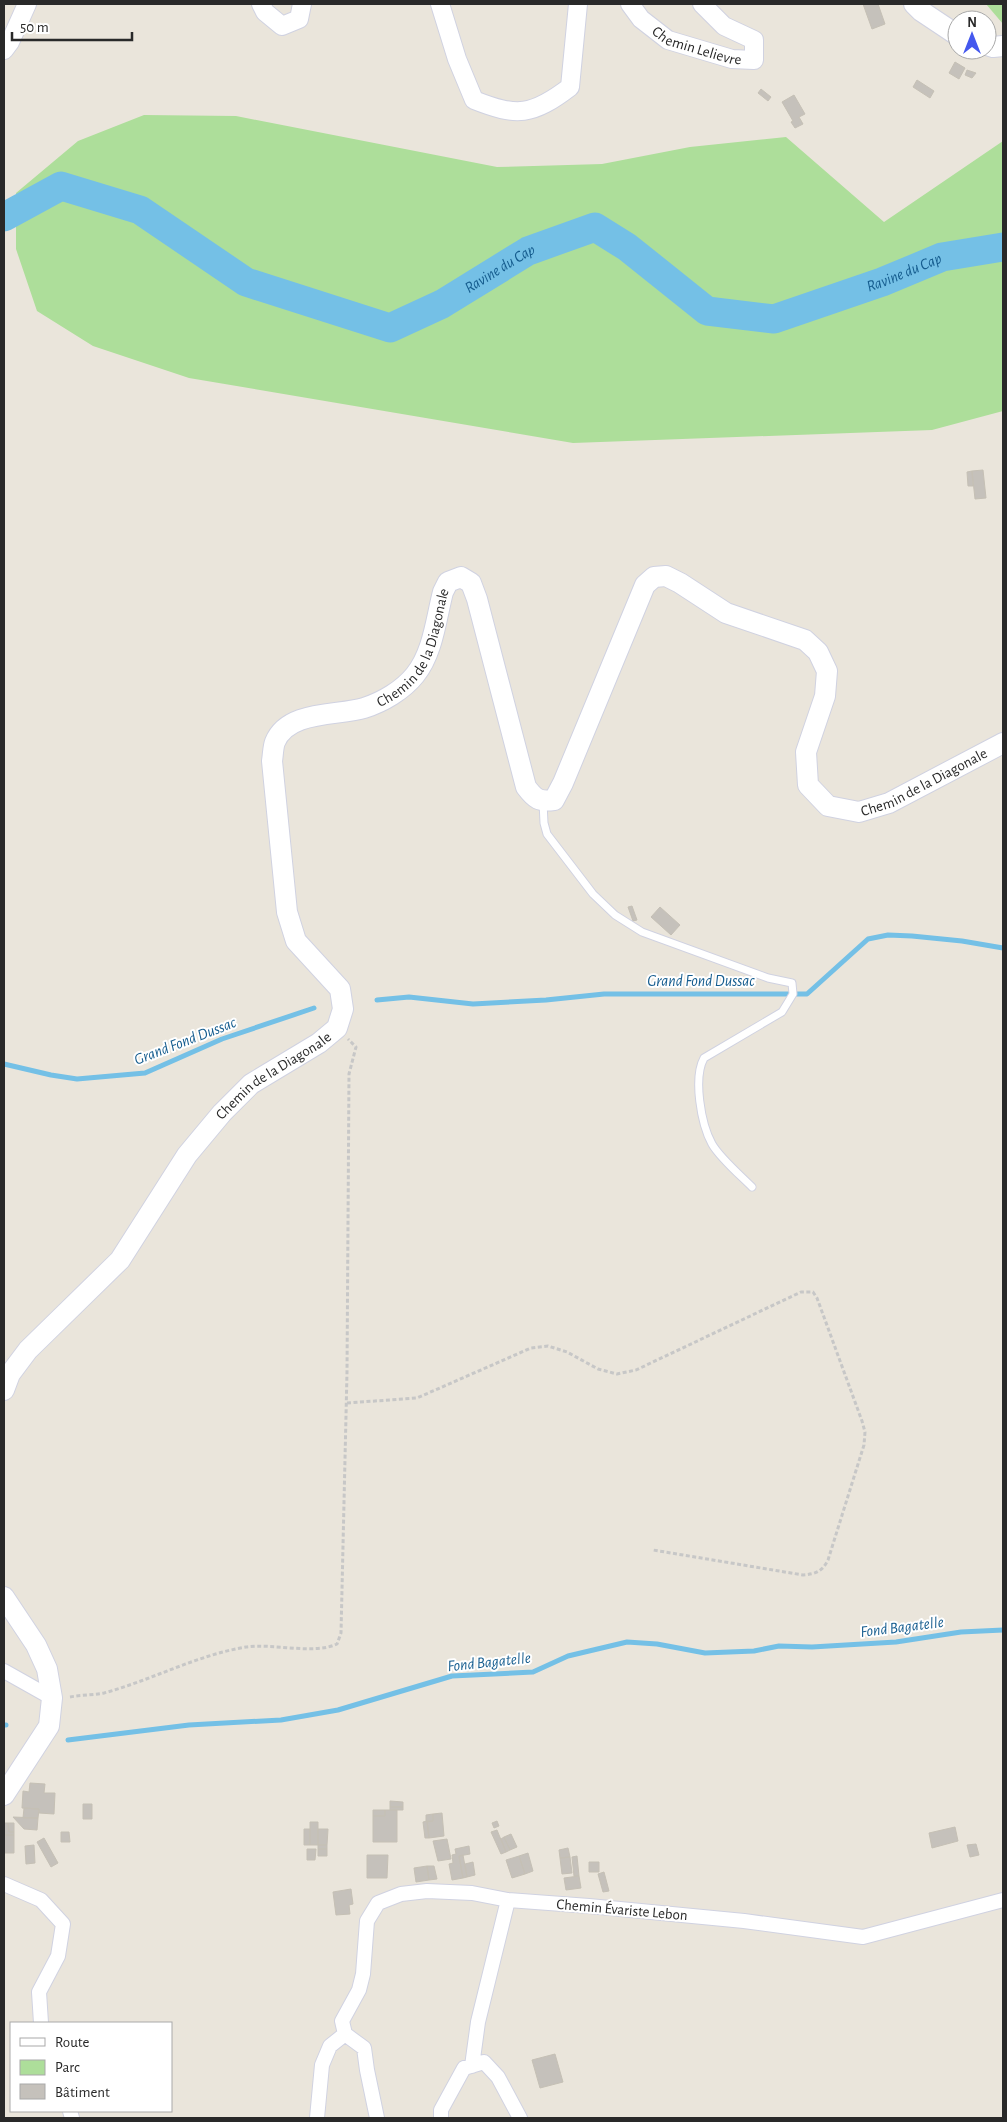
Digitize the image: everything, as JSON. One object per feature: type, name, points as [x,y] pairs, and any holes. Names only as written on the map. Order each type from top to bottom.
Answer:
[{"type":"main road","points":[[914,4],[920,11],[947,29]]},
{"type":"main road","name":"Chemin de la Diagonale","points":[[4,1390],[10,1374],[28,1350],[120,1260],[187,1156],[222,1113],[251,1084],[319,1043],[337,1028],[343,1009],[340,988],[296,941],[287,912],[272,761],[275,741],[287,726],[306,717],[364,708],[397,692],[415,676],[426,660],[443,592],[448,582],[461,577],[471,582],[526,787],[535,799],[544,802],[554,800],[563,783],[645,585],[654,577],[666,576],[726,613],[805,640],[818,652],[828,671],[825,696],[806,752],[808,785],[828,806],[859,812],[889,803],[1003,743]]},
{"type":"main road","points":[[4,1597],[36,1644],[47,1669],[52,1698],[49,1726],[4,1795]]},
{"type":"street","points":[[4,50],[10,42],[27,4]]},
{"type":"street","points":[[261,4],[266,12],[282,26],[299,19],[302,4]]},
{"type":"street","points":[[440,4],[457,59],[474,100],[502,111],[528,111],[552,100],[570,87],[578,4]]},
{"type":"street","name":"Chemin Lelievre","points":[[630,4],[641,19],[668,40],[732,59],[754,60],[754,40],[724,26],[702,4]]},
{"type":"street","points":[[4,1671],[52,1698]]},
{"type":"street","points":[[4,1884],[41,1900],[63,1924],[58,1956],[39,1992],[41,2022]]},
{"type":"street","name":"Chemin Évariste Lebon","points":[[345,2034],[342,2021],[359,1990],[363,1974],[367,1920],[378,1903],[401,1894],[427,1891],[472,1893],[508,1900],[744,1921],[863,1937],[1003,1900]]},
{"type":"street","points":[[472,2066],[478,2022],[508,1900]]},
{"type":"street","points":[[317,2118],[322,2065],[330,2046],[345,2034],[364,2048],[366,2070],[377,2118]]},
{"type":"street","points":[[441,2118],[442,2110],[464,2068],[484,2062],[498,2077],[520,2118]]},
{"type":"lane","points":[[544,802],[544,823],[547,834],[593,894],[615,914],[642,932],[768,978],[792,983],[793,994],[782,1012],[704,1058],[699,1066],[698,1079],[705,1128],[712,1146],[752,1187]]},
{"type":"path","points":[[52,1698],[103,1693],[205,1658],[246,1647],[268,1645],[327,1648],[337,1644],[341,1633],[347,1403],[349,1074],[356,1048],[337,1028]]},
{"type":"path","points":[[347,1403],[417,1398],[530,1348],[548,1346],[598,1369],[617,1374],[636,1370],[801,1292],[812,1292],[816,1298],[862,1420],[864,1432],[864,1445],[824,1568],[815,1574],[803,1575],[653,1550]]},
{"type":"green space","points":[[986,4],[1003,4],[1003,24],[997,17],[997,10],[991,10]]},
{"type":"green space","points":[[144,115],[236,116],[497,167],[602,164],[690,147],[786,137],[884,222],[1003,141],[1003,411],[932,430],[573,443],[189,378],[93,346],[37,311],[16,249],[16,193],[78,141]]},
{"type":"building","points":[[863,4],[878,4],[885,24],[872,29]]},
{"type":"building","points":[[955,62],[965,68],[959,79],[949,73]]},
{"type":"building","points":[[967,70],[976,73],[972,78],[965,75]]},
{"type":"building","points":[[917,80],[934,91],[930,98],[913,87]]},
{"type":"building","points":[[761,89],[771,97],[768,101],[758,93]]},
{"type":"building","points":[[794,95],[805,114],[799,117],[803,124],[795,128],[782,102]]},
{"type":"building","points":[[983,470],[986,498],[975,499],[972,471]]},
{"type":"building","points":[[972,471],[973,486],[968,486],[967,472]]},
{"type":"building","points":[[632,906],[637,920],[633,921],[628,907]]},
{"type":"building","points":[[660,907],[680,925],[671,935],[651,917]]},
{"type":"building","points":[[30,1783],[45,1784],[44,1793],[55,1793],[54,1814],[39,1813],[39,1809],[22,1808],[23,1791],[29,1792]]},
{"type":"building","points":[[390,1801],[403,1802],[403,1807],[390,1807]]},
{"type":"building","points":[[83,1804],[92,1804],[92,1819],[83,1819]]},
{"type":"building","points":[[390,1807],[403,1807],[403,1810],[390,1810]]},
{"type":"building","points":[[24,1808],[39,1809],[38,1818],[23,1818]]},
{"type":"building","points":[[373,1810],[385,1810],[385,1816],[373,1816]]},
{"type":"building","points":[[385,1810],[397,1810],[397,1842],[373,1842],[373,1816],[385,1816]]},
{"type":"building","points":[[442,1813],[444,1836],[429,1838],[427,1821],[433,1821],[433,1814]]},
{"type":"building","points":[[433,1814],[433,1821],[426,1822],[426,1815]]},
{"type":"building","points":[[13,1817],[38,1818],[37,1830],[24,1829]]},
{"type":"building","points":[[427,1821],[429,1838],[425,1838],[423,1822]]},
{"type":"building","points":[[497,1821],[499,1826],[494,1828],[492,1823]]},
{"type":"building","points":[[310,1822],[318,1822],[318,1845],[310,1845]]},
{"type":"building","points":[[4,1823],[8,1823],[9,1832],[14,1832],[14,1835],[4,1835]]},
{"type":"building","points":[[8,1823],[14,1823],[14,1832],[9,1832]]},
{"type":"building","points":[[955,1827],[958,1841],[932,1848],[929,1833]]},
{"type":"building","points":[[304,1829],[310,1829],[310,1845],[304,1845]]},
{"type":"building","points":[[318,1829],[328,1829],[327,1845],[318,1845]]},
{"type":"building","points":[[497,1830],[506,1852],[501,1854],[491,1832]]},
{"type":"building","points":[[61,1832],[69,1832],[70,1842],[61,1842]]},
{"type":"building","points":[[511,1834],[517,1847],[510,1850],[504,1837]]},
{"type":"building","points":[[4,1835],[14,1835],[14,1853],[4,1853]]},
{"type":"building","points":[[504,1837],[510,1850],[506,1852],[501,1839]]},
{"type":"building","points":[[44,1838],[58,1863],[51,1867],[37,1842]]},
{"type":"building","points":[[447,1839],[451,1859],[438,1861],[433,1841]]},
{"type":"building","points":[[976,1844],[979,1855],[970,1857],[967,1845]]},
{"type":"building","points":[[34,1845],[35,1863],[26,1864],[25,1846]]},
{"type":"building","points":[[318,1845],[327,1845],[327,1849],[318,1849]]},
{"type":"building","points":[[469,1846],[470,1854],[459,1856],[463,1878],[452,1880],[449,1864],[453,1863],[452,1855],[456,1854],[455,1849]]},
{"type":"building","points":[[568,1848],[570,1857],[560,1858],[559,1850]]},
{"type":"building","points":[[307,1849],[316,1849],[315,1860],[307,1860]]},
{"type":"building","points":[[318,1849],[327,1849],[327,1856],[318,1856]]},
{"type":"building","points":[[528,1853],[533,1871],[525,1874],[519,1856]]},
{"type":"building","points":[[367,1855],[388,1855],[387,1878],[367,1878]]},
{"type":"building","points":[[463,1855],[467,1877],[463,1878],[459,1856]]},
{"type":"building","points":[[519,1856],[525,1874],[512,1878],[506,1860]]},
{"type":"building","points":[[577,1856],[579,1876],[574,1876],[572,1857]]},
{"type":"building","points":[[570,1857],[572,1873],[562,1874],[560,1858]]},
{"type":"building","points":[[473,1862],[475,1875],[467,1877],[465,1864]]},
{"type":"building","points":[[589,1862],[599,1862],[599,1872],[589,1872]]},
{"type":"building","points":[[427,1866],[429,1880],[416,1882],[414,1868]]},
{"type":"building","points":[[427,1866],[434,1866],[437,1879],[429,1880]]},
{"type":"building","points":[[604,1872],[609,1891],[603,1892],[598,1874]]},
{"type":"building","points":[[579,1876],[581,1888],[566,1890],[564,1878]]},
{"type":"building","points":[[351,1889],[353,1904],[349,1905],[350,1914],[336,1915],[333,1892]]},
{"type":"building","points":[[555,2054],[563,2082],[540,2088],[532,2060]]},
{"type":"waterway","name":"Ravine du Cap","points":[[4,217],[61,186],[140,210],[246,282],[390,328],[442,304],[528,251],[595,227],[627,247],[707,311],[774,319],[882,282],[942,257],[1003,247]]},
{"type":"waterway","name":"Grand Fond Dussac","points":[[377,1000],[409,997],[473,1004],[546,1000],[604,994],[807,994],[868,939],[888,935],[912,936],[962,941],[1003,948]]},
{"type":"waterway","name":"Grand Fond Dussac","points":[[4,1064],[77,1079],[145,1073],[222,1039],[314,1008]]},
{"type":"waterway","name":"Fond Bagatelle","points":[[68,1740],[189,1725],[281,1720],[338,1710],[452,1676],[533,1672],[568,1656],[627,1642],[657,1644],[705,1653],[754,1651],[779,1646],[812,1647],[896,1642],[961,1632],[1003,1630]]}]
